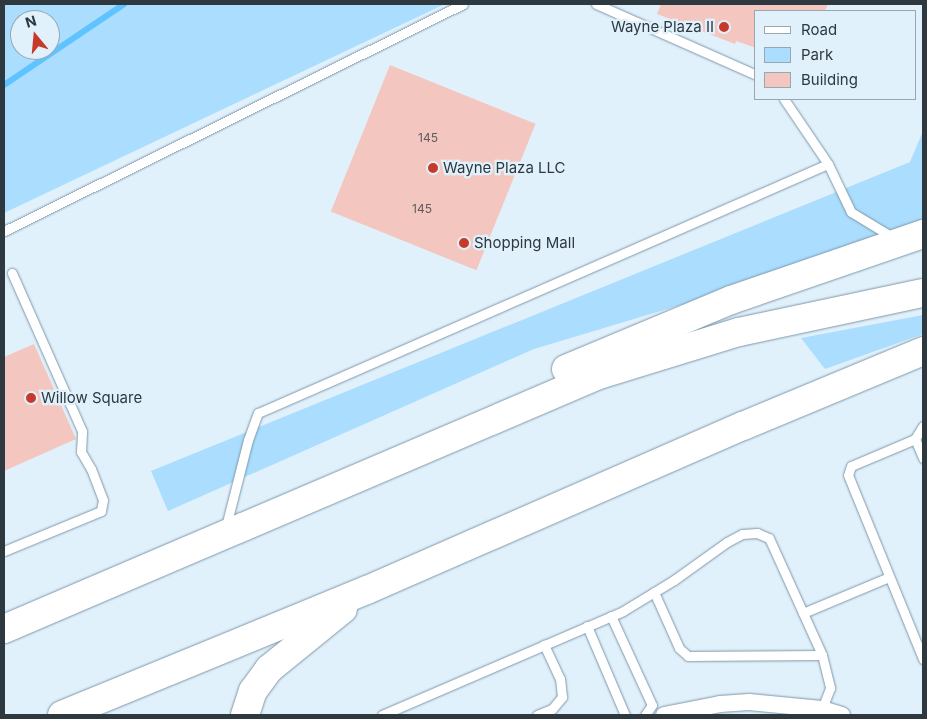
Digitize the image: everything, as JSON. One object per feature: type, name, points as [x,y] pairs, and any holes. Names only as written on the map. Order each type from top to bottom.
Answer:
[{"type":"highway","points":[[526,405],[544,378],[732,300],[911,238]]},
{"type":"highway","points":[[4,629],[526,405],[653,356],[720,338],[923,293]]},
{"type":"highway","points":[[62,715],[366,590],[743,426],[923,351]]},
{"type":"highway","points":[[245,715],[253,691],[269,668],[366,590]]},
{"type":"street","points":[[664,715],[739,703],[822,709],[842,715]]},
{"type":"lane","points":[[4,231],[463,4]]},
{"type":"lane","points":[[596,4],[754,74]]},
{"type":"lane","points":[[785,100],[828,164],[851,212],[911,238]]},
{"type":"lane","points":[[224,535],[248,440],[258,412],[828,164]]},
{"type":"lane","points":[[4,551],[101,511],[101,491],[81,452],[82,431],[12,273]]},
{"type":"lane","points":[[923,426],[916,439],[856,463],[849,470],[849,480],[923,659]]},
{"type":"lane","points":[[916,439],[923,458]]},
{"type":"lane","points":[[382,715],[611,616],[654,592],[727,542],[742,534],[757,533],[769,538],[822,655],[830,688],[822,709]]},
{"type":"lane","points":[[803,613],[889,577]]},
{"type":"lane","points":[[654,592],[679,648],[688,656],[822,655]]},
{"type":"lane","points":[[611,616],[652,705],[645,715]]},
{"type":"lane","points":[[587,626],[625,715]]},
{"type":"lane","points":[[537,715],[552,709],[562,697],[560,679],[544,645]]},
{"type":"green space","points":[[4,4],[445,4],[4,213]]},
{"type":"green space","points":[[923,131],[923,219],[777,276],[534,349],[168,511],[151,471],[910,162]]},
{"type":"green space","points":[[923,315],[923,334],[825,369],[801,338]]},
{"type":"building","name":"Wayne Plaza II","points":[[661,4],[828,4],[825,10],[754,10],[754,47],[736,41],[735,44],[657,14]]},
{"type":"building","name":"Wayne Plaza LLC","points":[[390,65],[536,124],[476,270],[331,211]]},
{"type":"building","name":"Willow Square","points":[[34,344],[76,439],[4,471],[4,357]]},
{"type":"waterway","points":[[4,85],[124,4]]},
{"type":"place","name":"Wayne Plaza II","points":[[724,27]]},
{"type":"place","name":"Wayne Plaza LLC","points":[[433,168]]},
{"type":"place","name":"Shopping Mall","points":[[464,243]]},
{"type":"place","name":"Willow Square","points":[[31,398]]}]
